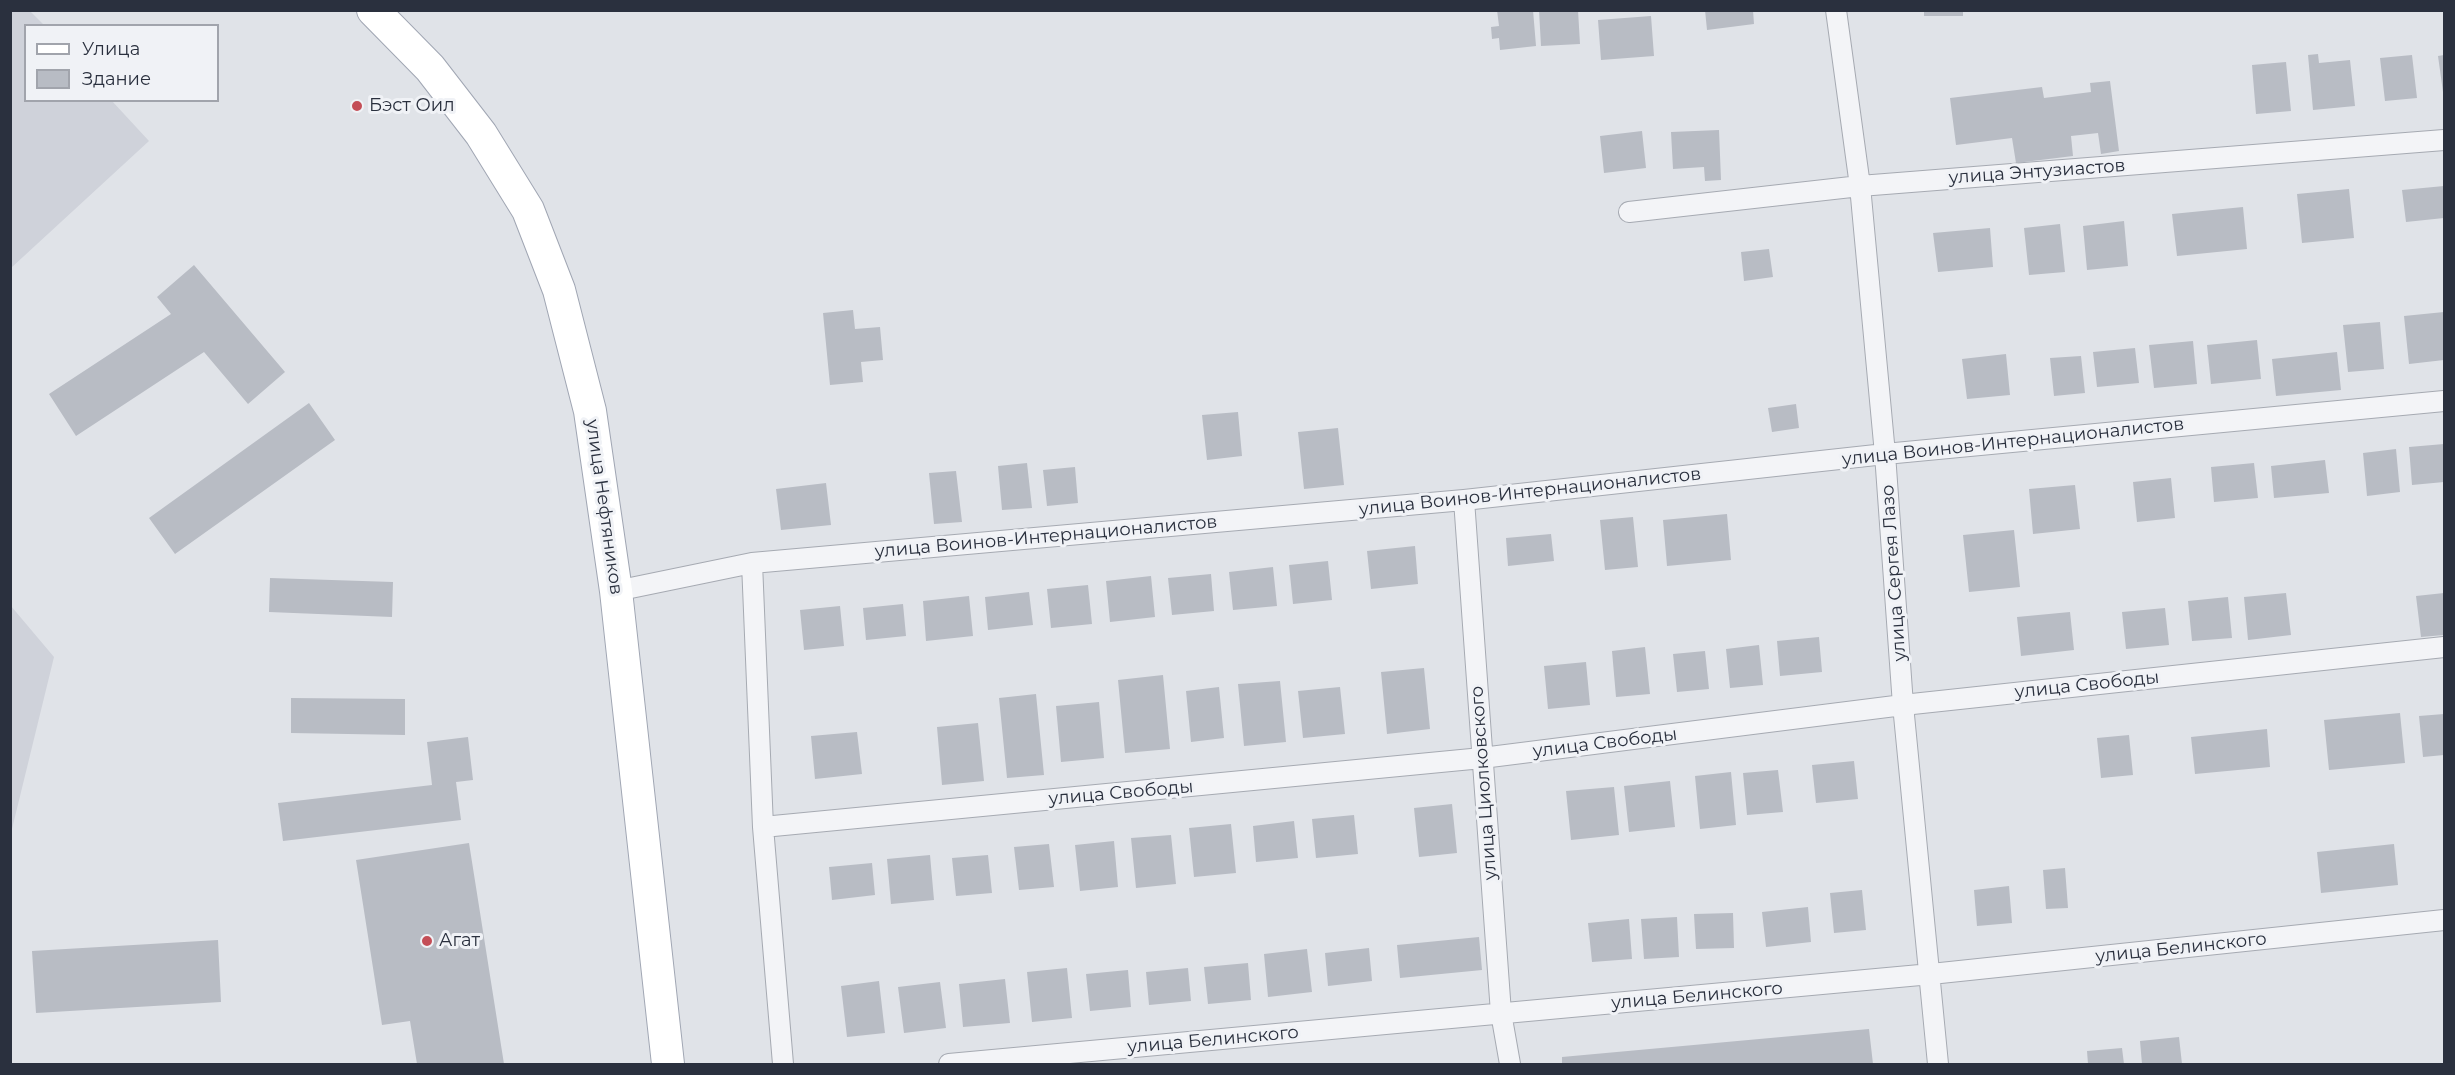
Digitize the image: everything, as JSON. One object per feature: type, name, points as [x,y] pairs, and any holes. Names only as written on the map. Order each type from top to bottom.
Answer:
[{"type":"main road","name":"улица Нефтяников","points":[[373,10],[430,68],[481,134],[528,210],[559,290],[590,411],[616,591],[668,1065]]},
{"type":"street","name":"улица Сергея Лазо","points":[[1836,10],[1860,186],[1885,454],[1904,705],[1938,1065]]},
{"type":"street","name":"улица Энтузиастов","points":[[1629,213],[1860,186],[2445,140]]},
{"type":"street","name":"улица Воинов-Интернационалистов","points":[[616,591],[752,563],[1464,500],[1885,454],[2445,401]]},
{"type":"street","name":"улица Циолковского","points":[[1464,500],[1501,1013],[1510,1065]]},
{"type":"street","points":[[752,563],[763,827],[783,1065]]},
{"type":"street","name":"улица Свободы","points":[[763,827],[1482,758],[1904,705],[2445,647]]},
{"type":"street","name":"улица Белинского","points":[[949,1065],[1931,974],[2445,920]]},
{"type":"shaded area","points":[[11,10],[30,11],[43,24],[24,24],[24,102],[113,102],[149,141],[11,268]]},
{"type":"shaded area","points":[[11,606],[54,657],[11,833]]},
{"type":"building","points":[[1497,10],[1533,10],[1536,46],[1500,50],[1499,38],[1492,39],[1491,27],[1499,26]]},
{"type":"building","points":[[1539,10],[1578,10],[1580,44],[1541,46]]},
{"type":"building","points":[[1705,10],[1753,10],[1754,24],[1707,30]]},
{"type":"building","points":[[1924,10],[1963,10],[1963,16],[1924,16]]},
{"type":"building","points":[[1651,16],[1654,56],[1601,60],[1598,20]]},
{"type":"building","points":[[2318,54],[2319,63],[2350,60],[2355,106],[2313,110],[2308,55]]},
{"type":"building","points":[[2412,55],[2417,98],[2385,101],[2380,58]]},
{"type":"building","points":[[2444,55],[2444,91],[2443,92],[2438,56]]},
{"type":"building","points":[[2286,62],[2291,111],[2256,114],[2252,65]]},
{"type":"building","points":[[2110,81],[2119,151],[2101,154],[2098,133],[2071,136],[2073,156],[2016,163],[2012,138],[1956,145],[1950,98],[2042,87],[2044,98],[2091,92],[2090,83]]},
{"type":"building","points":[[1719,130],[1721,180],[1705,181],[1704,167],[1673,169],[1671,132]]},
{"type":"building","points":[[1642,131],[1646,168],[1604,173],[1600,136]]},
{"type":"building","points":[[2444,186],[2444,218],[2406,222],[2402,190]]},
{"type":"building","points":[[2349,189],[2354,238],[2302,243],[2297,194]]},
{"type":"building","points":[[2243,207],[2247,249],[2177,256],[2172,214]]},
{"type":"building","points":[[2124,221],[2128,266],[2087,270],[2083,226]]},
{"type":"building","points":[[2060,224],[2065,272],[2029,275],[2024,228]]},
{"type":"building","points":[[1990,228],[1993,267],[1938,272],[1933,233]]},
{"type":"building","points":[[1769,249],[1773,277],[1744,281],[1741,252]]},
{"type":"building","points":[[194,265],[285,372],[248,404],[204,352],[76,436],[49,394],[171,314],[157,297]]},
{"type":"building","points":[[853,310],[855,329],[880,327],[883,360],[861,362],[863,382],[830,385],[823,313]]},
{"type":"building","points":[[2444,312],[2444,360],[2409,364],[2404,316]]},
{"type":"building","points":[[2380,322],[2384,369],[2348,372],[2343,325]]},
{"type":"building","points":[[2257,340],[2261,379],[2211,384],[2207,345]]},
{"type":"building","points":[[2193,341],[2197,384],[2154,388],[2149,345]]},
{"type":"building","points":[[2135,348],[2139,383],[2097,387],[2093,352]]},
{"type":"building","points":[[2337,352],[2341,390],[2276,396],[2272,359]]},
{"type":"building","points":[[2006,354],[2010,395],[1967,399],[1962,359]]},
{"type":"building","points":[[2081,356],[2085,393],[2054,396],[2050,358]]},
{"type":"building","points":[[309,403],[335,440],[175,554],[149,518]]},
{"type":"building","points":[[1796,404],[1799,428],[1772,432],[1768,408]]},
{"type":"building","points":[[1238,412],[1242,456],[1207,460],[1202,415]]},
{"type":"building","points":[[1338,428],[1344,485],[1304,489],[1298,432]]},
{"type":"building","points":[[2444,444],[2444,482],[2412,485],[2409,447]]},
{"type":"building","points":[[2396,449],[2400,492],[2367,496],[2363,453]]},
{"type":"building","points":[[2325,460],[2329,493],[2274,498],[2271,466]]},
{"type":"building","points":[[1027,463],[1032,508],[1002,510],[998,466]]},
{"type":"building","points":[[2254,463],[2258,498],[2214,502],[2211,467]]},
{"type":"building","points":[[1075,467],[1078,503],[1047,506],[1043,470]]},
{"type":"building","points":[[956,471],[962,522],[934,524],[929,473]]},
{"type":"building","points":[[2171,478],[2175,518],[2137,522],[2133,482]]},
{"type":"building","points":[[826,483],[831,525],[781,530],[776,489]]},
{"type":"building","points":[[2075,485],[2080,529],[2033,534],[2029,489]]},
{"type":"building","points":[[1727,514],[1731,560],[1667,566],[1663,520]]},
{"type":"building","points":[[1633,517],[1638,567],[1605,570],[1600,520]]},
{"type":"building","points":[[2014,530],[2020,587],[1969,592],[1963,535]]},
{"type":"building","points":[[1551,534],[1554,561],[1508,566],[1506,538]]},
{"type":"building","points":[[1415,546],[1418,584],[1371,589],[1367,551]]},
{"type":"building","points":[[1328,561],[1332,600],[1293,604],[1289,565]]},
{"type":"building","points":[[1273,567],[1277,606],[1233,610],[1229,572]]},
{"type":"building","points":[[1211,574],[1214,611],[1172,615],[1168,578]]},
{"type":"building","points":[[1151,576],[1155,617],[1110,622],[1106,581]]},
{"type":"building","points":[[270,578],[393,582],[392,617],[269,612]]},
{"type":"building","points":[[1088,585],[1092,624],[1051,628],[1047,589]]},
{"type":"building","points":[[1029,592],[1033,625],[988,630],[985,597]]},
{"type":"building","points":[[2286,593],[2291,635],[2248,640],[2244,597]]},
{"type":"building","points":[[2444,593],[2444,635],[2421,637],[2416,596]]},
{"type":"building","points":[[969,596],[973,636],[926,641],[923,601]]},
{"type":"building","points":[[2228,597],[2232,638],[2192,641],[2188,601]]},
{"type":"building","points":[[903,604],[906,636],[866,640],[863,608]]},
{"type":"building","points":[[840,606],[844,646],[804,650],[800,610]]},
{"type":"building","points":[[2165,608],[2169,645],[2126,649],[2122,612]]},
{"type":"building","points":[[2070,612],[2074,650],[2021,656],[2017,617]]},
{"type":"building","points":[[1819,637],[1822,672],[1780,676],[1777,641]]},
{"type":"building","points":[[1759,645],[1763,685],[1730,688],[1726,649]]},
{"type":"building","points":[[1645,647],[1650,694],[1616,697],[1612,651]]},
{"type":"building","points":[[1705,651],[1709,689],[1677,692],[1673,654]]},
{"type":"building","points":[[1586,662],[1590,705],[1548,709],[1544,666]]},
{"type":"building","points":[[1424,668],[1430,729],[1387,734],[1381,672]]},
{"type":"building","points":[[1163,675],[1170,749],[1125,753],[1118,680]]},
{"type":"building","points":[[1280,681],[1286,742],[1244,746],[1238,684]]},
{"type":"building","points":[[1219,687],[1224,738],[1191,742],[1186,691]]},
{"type":"building","points":[[1340,687],[1345,734],[1303,738],[1298,691]]},
{"type":"building","points":[[1036,694],[1044,775],[1007,778],[999,698]]},
{"type":"building","points":[[291,698],[405,699],[405,735],[291,733]]},
{"type":"building","points":[[1099,702],[1104,758],[1061,762],[1056,706]]},
{"type":"building","points":[[2400,713],[2405,763],[2329,770],[2324,720]]},
{"type":"building","points":[[2444,714],[2444,755],[2423,757],[2419,716]]},
{"type":"building","points":[[978,723],[984,781],[942,785],[937,727]]},
{"type":"building","points":[[2267,729],[2270,767],[2195,774],[2191,737]]},
{"type":"building","points":[[857,732],[862,774],[815,779],[811,736]]},
{"type":"building","points":[[2129,735],[2133,775],[2101,778],[2097,738]]},
{"type":"building","points":[[468,737],[473,780],[456,782],[461,820],[283,841],[278,803],[432,785],[427,742]]},
{"type":"building","points":[[1854,761],[1858,799],[1816,803],[1812,765]]},
{"type":"building","points":[[1778,770],[1783,812],[1747,815],[1743,773]]},
{"type":"building","points":[[1731,772],[1736,825],[1700,829],[1695,776]]},
{"type":"building","points":[[1670,781],[1675,827],[1629,832],[1624,786]]},
{"type":"building","points":[[1614,787],[1619,835],[1571,840],[1566,791]]},
{"type":"building","points":[[1452,804],[1457,853],[1419,857],[1414,808]]},
{"type":"building","points":[[1354,815],[1358,854],[1316,858],[1312,819]]},
{"type":"building","points":[[1294,821],[1298,858],[1256,862],[1253,826]]},
{"type":"building","points":[[1231,824],[1236,873],[1194,877],[1189,828]]},
{"type":"building","points":[[1171,835],[1176,884],[1136,888],[1131,838]]},
{"type":"building","points":[[1114,841],[1118,887],[1080,891],[1075,845]]},
{"type":"building","name":"Агат","points":[[469,843],[504,1064],[417,1064],[410,1021],[382,1025],[356,860]]},
{"type":"building","points":[[1049,844],[1054,887],[1019,890],[1014,847]]},
{"type":"building","points":[[2394,844],[2398,885],[2321,893],[2317,852]]},
{"type":"building","points":[[930,855],[934,900],[891,904],[887,859]]},
{"type":"building","points":[[988,855],[992,893],[956,896],[952,858]]},
{"type":"building","points":[[872,863],[875,895],[832,900],[829,867]]},
{"type":"building","points":[[2065,868],[2068,908],[2046,909],[2043,870]]},
{"type":"building","points":[[2009,886],[2012,923],[1977,926],[1974,890]]},
{"type":"building","points":[[1862,890],[1866,930],[1834,933],[1830,893]]},
{"type":"building","points":[[1808,907],[1811,942],[1766,947],[1762,912]]},
{"type":"building","points":[[1733,913],[1734,948],[1696,949],[1694,914]]},
{"type":"building","points":[[1677,917],[1679,957],[1644,959],[1641,919]]},
{"type":"building","points":[[1629,919],[1632,959],[1592,962],[1588,923]]},
{"type":"building","points":[[1479,937],[1482,970],[1400,978],[1397,945]]},
{"type":"building","points":[[218,940],[221,1002],[36,1013],[32,951]]},
{"type":"building","points":[[1369,948],[1372,981],[1328,986],[1325,953]]},
{"type":"building","points":[[1307,949],[1312,992],[1268,997],[1264,954]]},
{"type":"building","points":[[1248,963],[1251,1000],[1208,1004],[1204,967]]},
{"type":"building","points":[[1067,968],[1072,1018],[1032,1022],[1027,972]]},
{"type":"building","points":[[1188,968],[1191,1001],[1149,1005],[1146,972]]},
{"type":"building","points":[[1128,970],[1131,1007],[1090,1011],[1086,974]]},
{"type":"building","points":[[1005,979],[1010,1023],[963,1027],[959,984]]},
{"type":"building","points":[[879,981],[885,1033],[847,1037],[841,986]]},
{"type":"building","points":[[940,982],[946,1028],[904,1033],[898,987]]},
{"type":"building","points":[[1869,1029],[1873,1064],[1562,1064],[1562,1057]]},
{"type":"building","points":[[2179,1037],[2182,1064],[2142,1064],[2140,1041]]},
{"type":"building","points":[[2122,1048],[2124,1064],[2088,1064],[2087,1051]]},
{"type":"place","name":"Бэст Оил","points":[[357,106]]},
{"type":"place","name":"Агат","points":[[427,941]]}]
